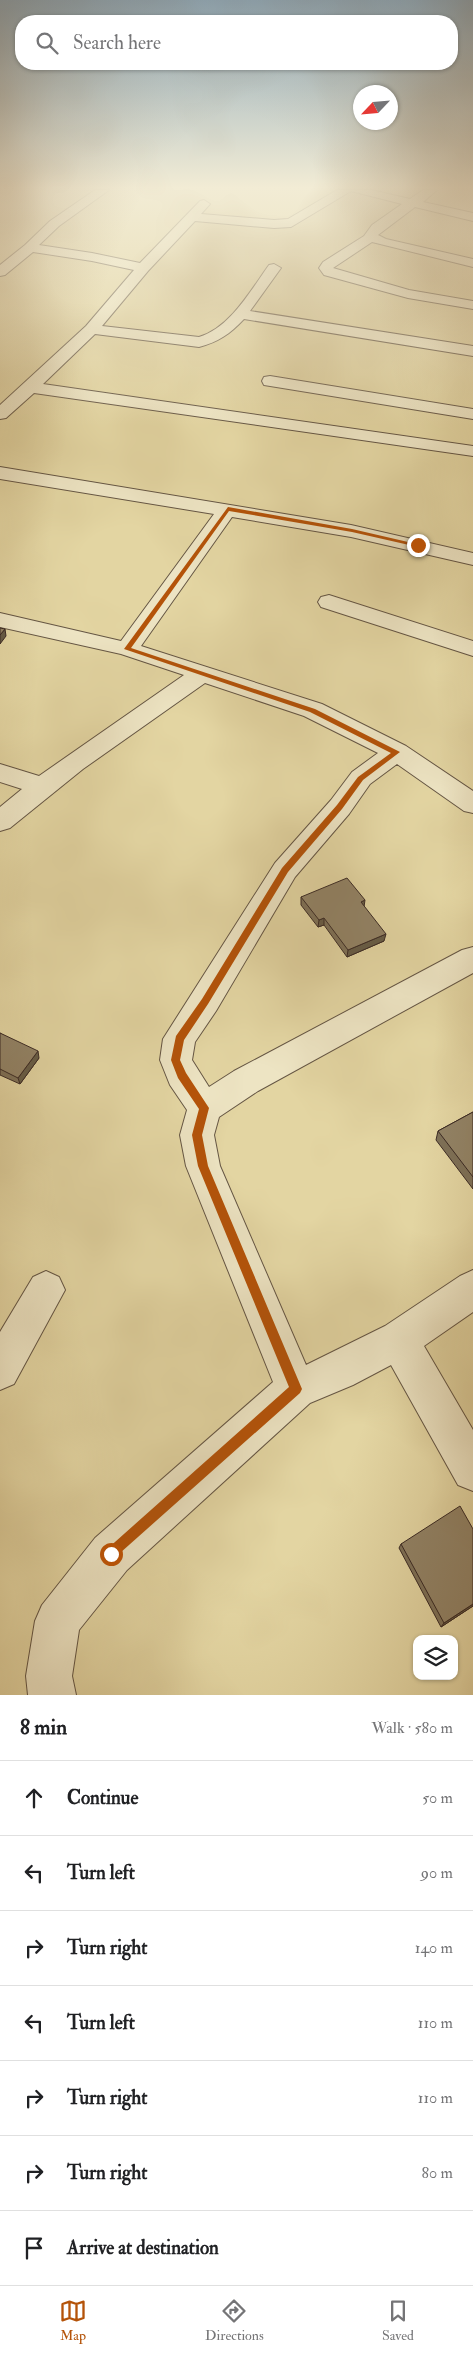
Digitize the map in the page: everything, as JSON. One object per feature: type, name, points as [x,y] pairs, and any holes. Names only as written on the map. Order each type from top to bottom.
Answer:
[{"type":"street","points":[[0,414],[91,329],[142,269]]},
{"type":"street","points":[[91,329],[199,342],[209,341],[217,338],[240,314],[273,269]]},
{"type":"street","points":[[327,269],[329,272],[408,294],[473,305]]},
{"type":"street","points":[[240,314],[473,351]]},
{"type":"street","points":[[270,381],[421,404],[473,414]]},
{"type":"street","points":[[30,387],[473,451]]},
{"type":"street","points":[[0,473],[352,530],[473,558]]},
{"type":"street","points":[[127,649],[228,509]]},
{"type":"street","points":[[329,602],[473,649]]},
{"type":"street","points":[[0,620],[127,649],[313,710],[397,752],[473,804]]},
{"type":"street","points":[[0,821],[42,786],[125,730],[203,673]]},
{"type":"street","points":[[204,1108],[182,1075],[176,1060],[179,1039],[205,1002],[285,870],[340,807],[361,778],[397,752]]},
{"type":"street","points":[[0,774],[42,786]]},
{"type":"street","points":[[296,1389],[203,1166],[197,1135],[204,1108],[246,1081],[473,959]]},
{"type":"street","points":[[52,1695],[49,1676],[58,1621],[111,1554],[296,1389],[339,1371],[399,1340],[473,1289]]},
{"type":"street","points":[[0,1370],[46,1290]]},
{"type":"street","points":[[399,1340],[473,1470]]},
{"type":"building","points":[[0,628],[5,629],[0,635]]},
{"type":"building","points":[[347,878],[365,900],[361,902],[386,934],[348,950],[324,918],[319,920],[301,897]]},
{"type":"building","points":[[0,1033],[38,1051],[18,1078],[0,1069]]},
{"type":"building","points":[[473,1112],[473,1177],[438,1131]]},
{"type":"building","points":[[460,1506],[473,1529],[473,1604],[444,1623],[401,1544]]},
{"type":"route","points":[[111,1554],[296,1389],[203,1166],[197,1135],[204,1108],[182,1075],[176,1060],[179,1039],[205,1002],[285,870],[340,807],[361,778],[397,752],[313,710],[127,649],[228,509],[352,530],[418,545]]}]
